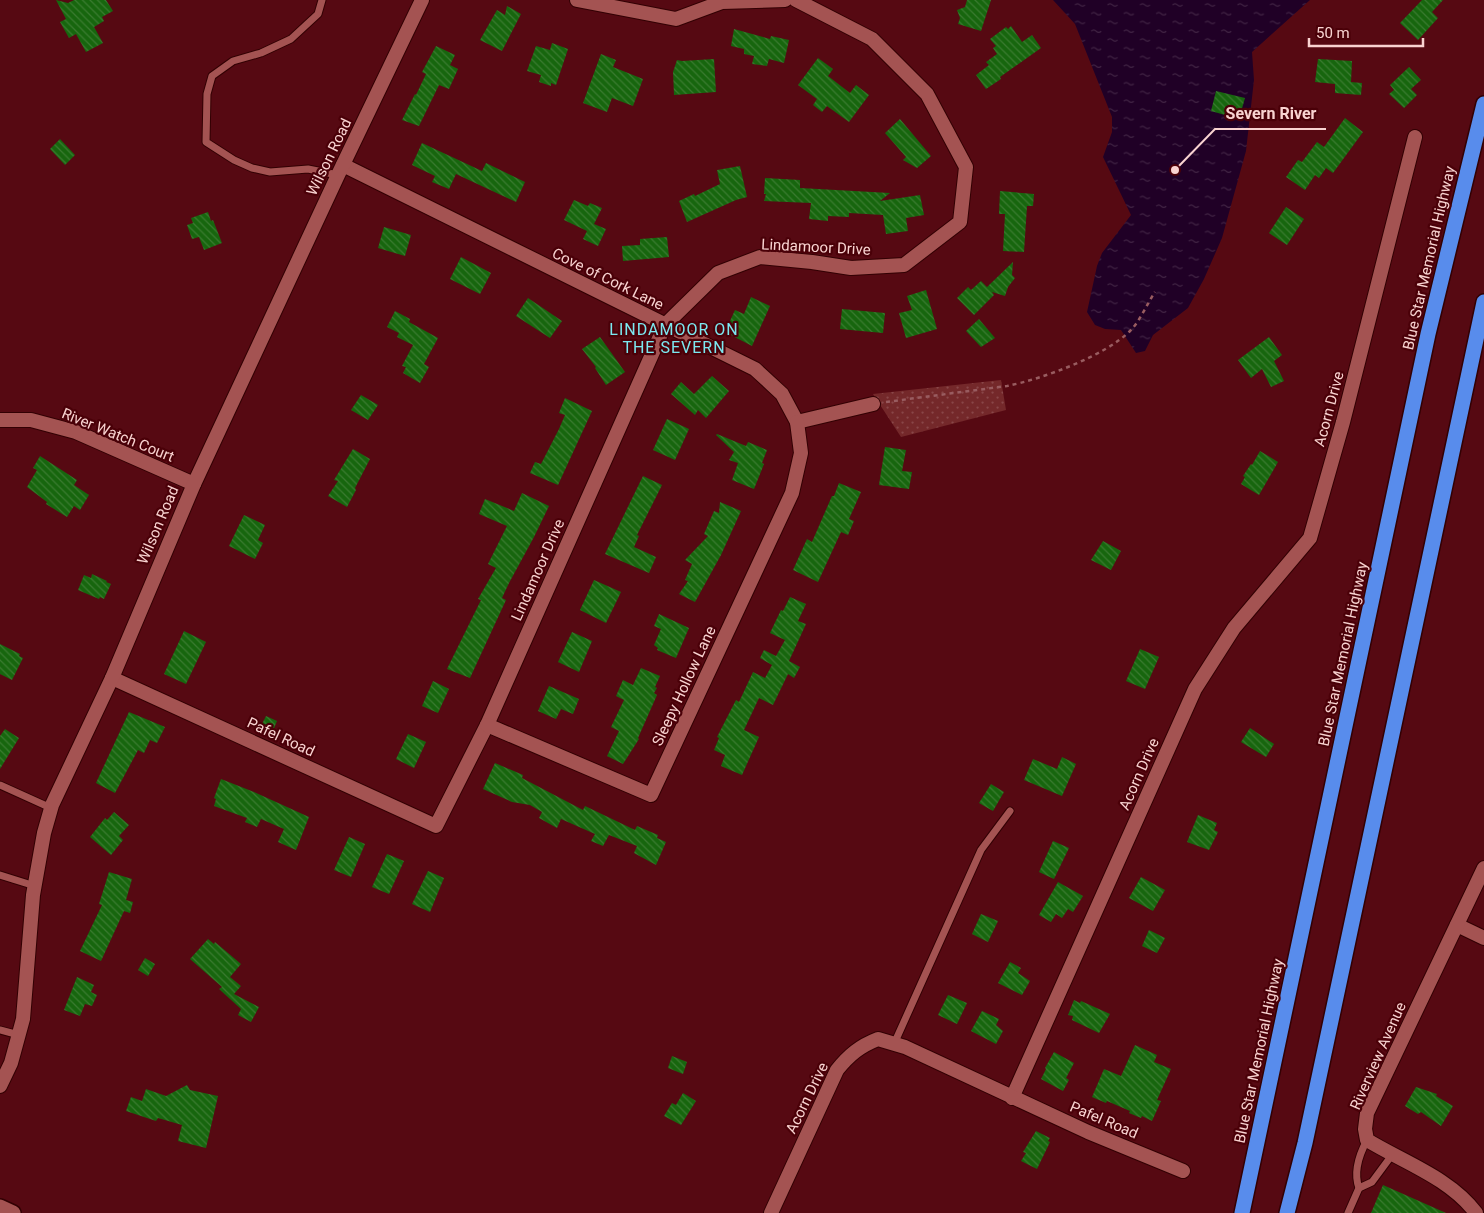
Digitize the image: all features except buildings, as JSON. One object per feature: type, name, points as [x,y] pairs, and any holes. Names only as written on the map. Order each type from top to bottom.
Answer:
[{"type":"highway","name":"Blue Star Memorial Highway","points":[[1240,1213],[1255,1154],[1426,344],[1484,104]]},
{"type":"highway","points":[[1293,1213],[1305,1143],[1484,302]]},
{"type":"highway","points":[[1287,1213],[1305,1143]]},
{"type":"main road","points":[[0,1207],[13,1213]]},
{"type":"street","name":"Wilson Road","points":[[0,1086],[12,1063],[23,1020],[35,886],[44,833],[51,808],[112,678],[194,484],[340,170],[422,0]]},
{"type":"street","points":[[577,0],[676,19],[722,1],[785,0]]},
{"type":"street","name":"Lindamoor Drive","points":[[436,826],[487,725],[665,325],[718,273],[760,257],[851,268],[904,265],[960,222],[966,167],[927,94],[872,38],[796,0]]},
{"type":"street","name":"Acorn Drive","points":[[771,1213],[837,1070],[847,1057],[861,1046],[878,1039],[894,1044],[1012,1098],[1195,689],[1234,628],[1310,538],[1343,422],[1415,137]]},
{"type":"street","name":"Cove of Cork Lane","points":[[340,170],[754,369],[782,394],[797,422]]},
{"type":"street","points":[[797,422],[873,404]]},
{"type":"street","name":"River Watch Court","points":[[0,420],[31,420],[76,432],[194,484]]},
{"type":"street","name":"Sleepy Hollow Lane","points":[[487,725],[651,795],[792,492],[801,453],[797,422]]},
{"type":"street","name":"Pafel Road","points":[[112,678],[436,826]]},
{"type":"street","name":"Riverview Avenue","points":[[1367,1140],[1367,1113],[1484,868]]},
{"type":"street","points":[[1457,925],[1484,938]]},
{"type":"street","name":"Pafel Road","points":[[1012,1098],[1183,1171]]},
{"type":"street","points":[[1367,1140],[1392,1156],[1438,1179],[1470,1205],[1476,1213]]},
{"type":"lane","points":[[322,0],[318,14],[291,39],[261,53],[233,61],[212,76],[207,94],[206,142],[234,160],[252,168],[270,172],[308,169],[340,170]]},
{"type":"lane","points":[[0,786],[51,808]]},
{"type":"lane","points":[[894,1044],[981,850],[1010,811]]},
{"type":"lane","points":[[0,875],[35,886]]},
{"type":"lane","points":[[0,1030],[19,1035]]},
{"type":"lane","points":[[1359,1188],[1356,1179],[1359,1155],[1367,1140]]},
{"type":"lane","points":[[1348,1213],[1359,1188],[1372,1182],[1392,1156]]},
{"type":"path","points":[[873,404],[1007,386],[1052,373],[1107,349],[1125,335],[1131,330],[1155,292]]},
{"type":"shaded area","points":[[1001,380],[1006,410],[901,437],[873,394]]},
{"type":"water","points":[[1053,0],[1310,0],[1252,52],[1254,80],[1246,151],[1222,238],[1204,279],[1188,308],[1153,335],[1145,351],[1136,353],[1121,330],[1105,329],[1095,325],[1087,312],[1097,266],[1102,253],[1131,215],[1103,157],[1112,132],[1112,117],[1075,24]]},
{"type":"place","name":"Severn River","points":[[1175,170]]},
{"type":"district","name":"LINDAMOOR ON THE SEVERN","points":[[674,338]]}]
